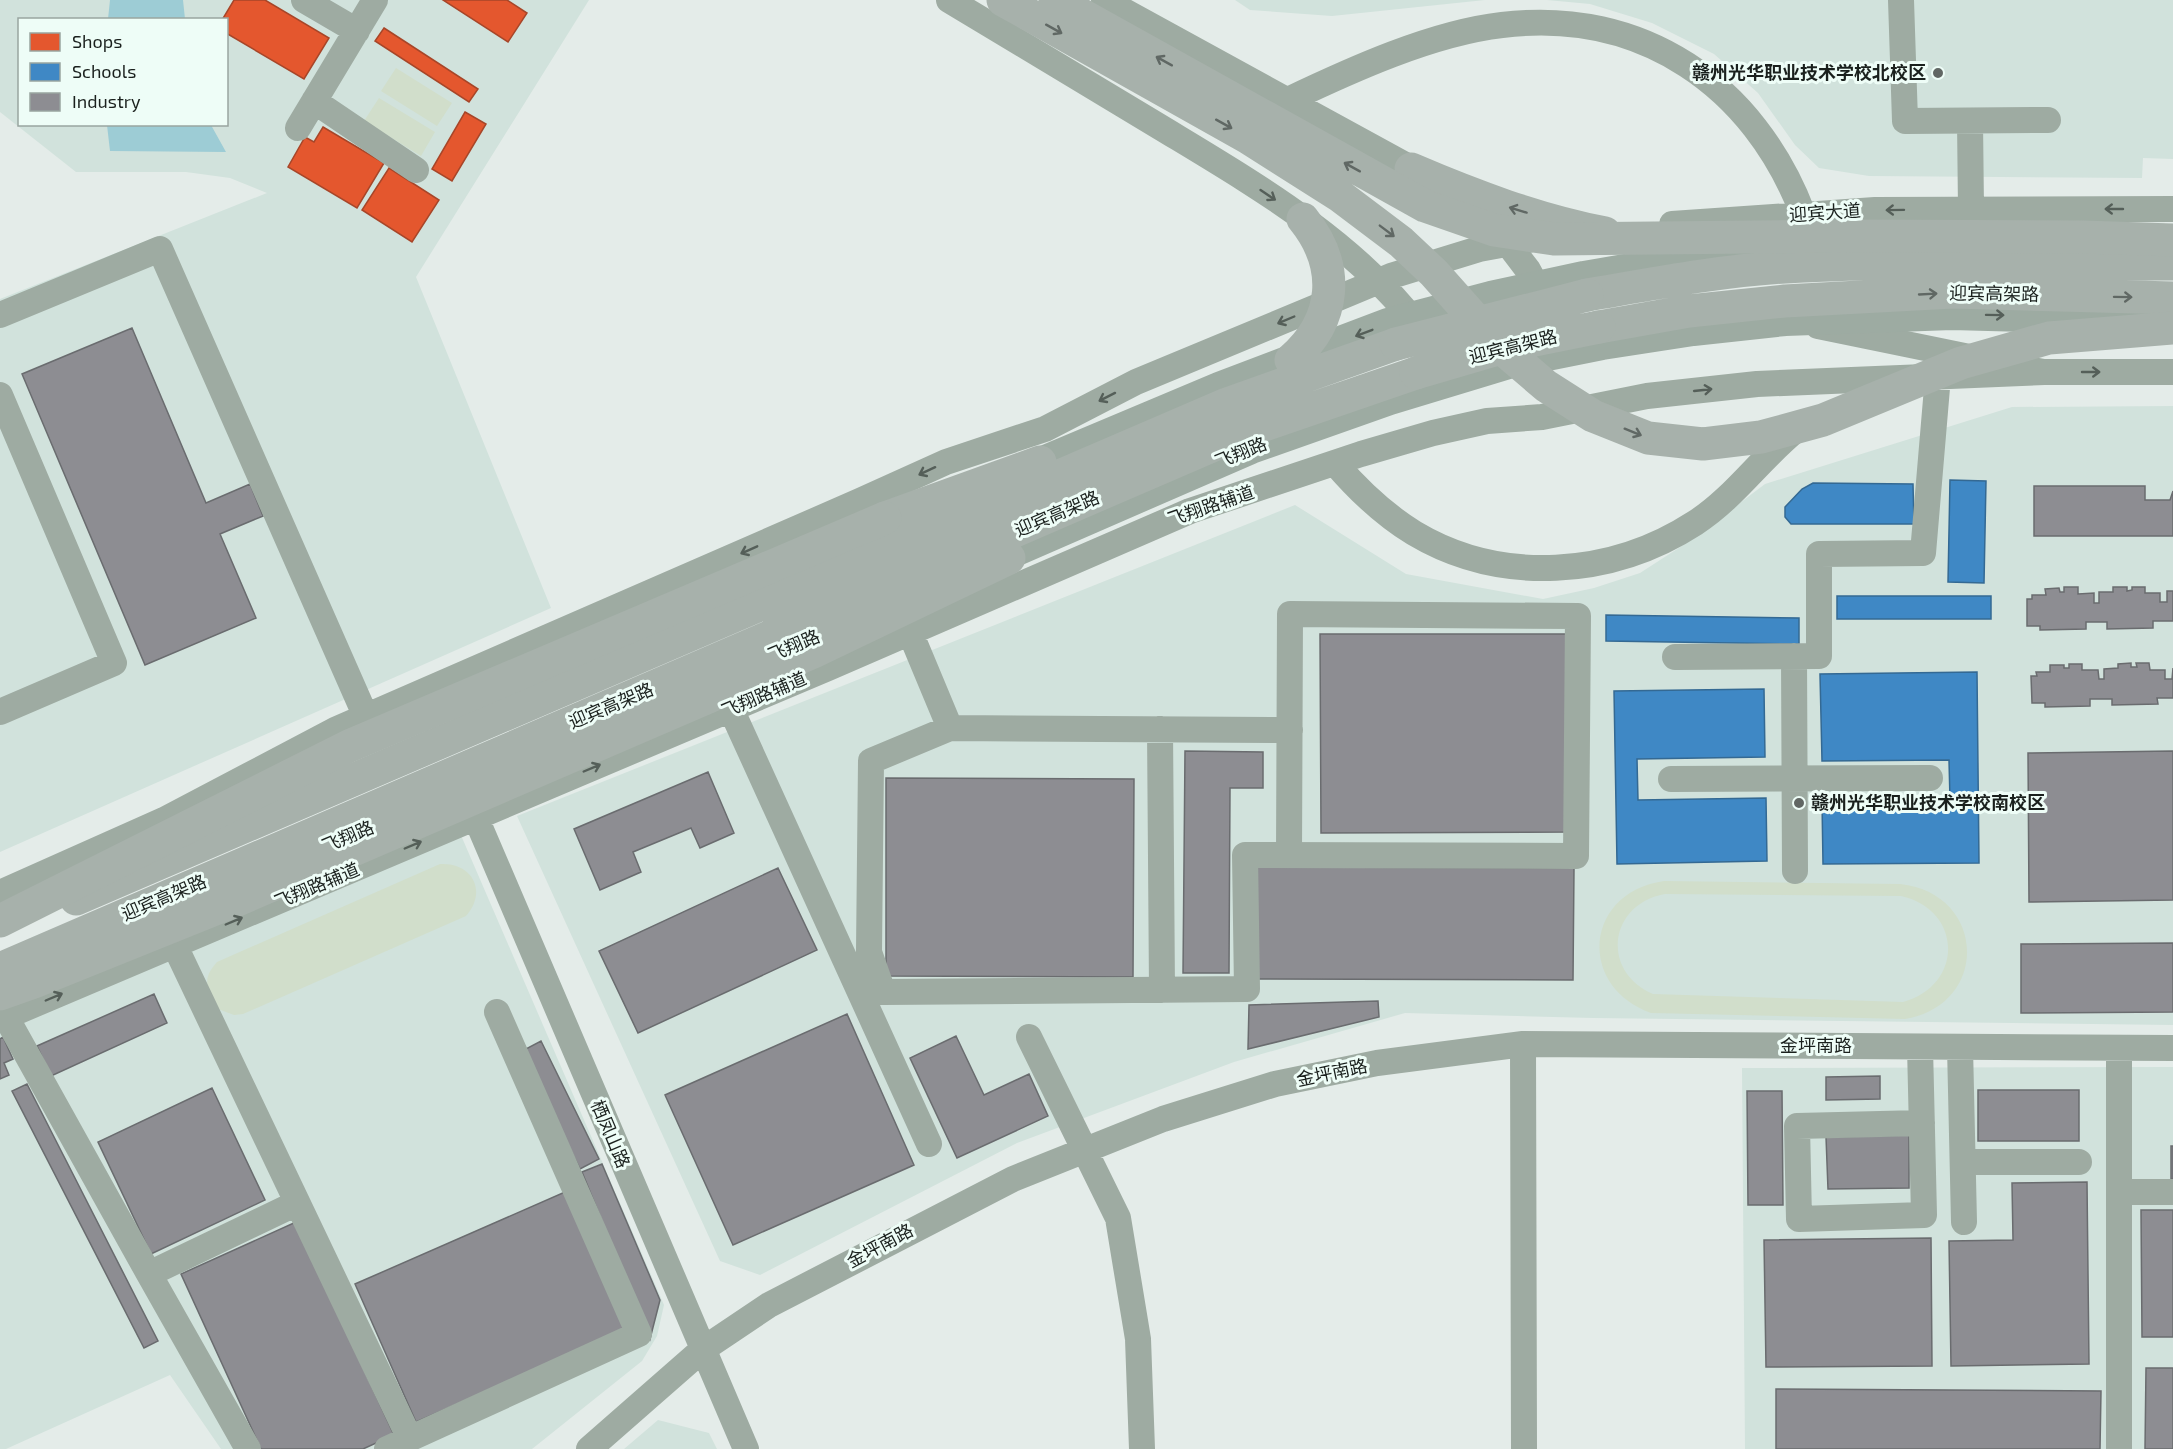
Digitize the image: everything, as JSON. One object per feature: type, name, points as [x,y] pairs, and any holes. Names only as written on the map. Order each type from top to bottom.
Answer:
[{"type":"highway","points":[[1003,0],[1247,137],[1340,196],[1401,242],[1434,273],[1498,345],[1546,386],[1593,416],[1648,438],[1703,444],[1761,438],[1823,420],[1961,363],[2049,338],[2173,328]]},
{"type":"highway","points":[[1055,0],[1425,206],[1494,230],[1554,239],[1855,236],[2084,237],[2173,242]]},
{"type":"highway","points":[[1411,169],[1503,206],[1591,230],[1689,245],[1783,249]]},
{"type":"highway","points":[[1291,360],[1313,337],[1322,321],[1327,303],[1329,276],[1326,260],[1321,245],[1304,219]]},
{"type":"highway","name":"迎宾高架路","points":[[0,931],[1227,404],[1396,344],[1587,295],[1684,279],[1784,267],[1953,262],[2173,264]]},
{"type":"highway","name":"迎宾高架路","points":[[0,969],[1244,432],[1416,373],[1515,344],[1599,327],[1689,311],[1785,301],[1953,292],[2173,298]]},
{"type":"highway","points":[[0,921],[349,746],[885,518],[1053,457]]},
{"type":"highway","points":[[2,1010],[34,982],[235,901],[813,652],[1091,518]]},
{"type":"main road","name":"迎宾大道","points":[[1538,287],[1683,260],[1783,249],[1953,242],[2173,242]]},
{"type":"main road","points":[[0,913],[1053,457],[1291,360],[1388,324],[1538,287]]},
{"type":"main road","points":[[1785,320],[1952,314],[2173,320]]},
{"type":"main road","name":"飞翔路","points":[[0,987],[1251,448],[1390,399],[1512,362],[1602,344],[1693,330],[1785,320]]},
{"type":"street","points":[[304,0],[357,31]]},
{"type":"street","points":[[298,128],[375,0]]},
{"type":"street","points":[[949,0],[1222,164],[1304,219],[1336,243],[1378,282],[1412,318],[1456,379]]},
{"type":"street","points":[[1104,0],[1411,169],[1458,196],[1479,212],[1509,244],[1538,287],[1549,309],[1563,352]]},
{"type":"street","points":[[1901,0],[1905,121],[2048,120]]},
{"type":"street","points":[[1288,100],[1378,60],[1472,30],[1528,22],[1583,26],[1610,32],[1654,48],[1686,65],[1709,81],[1749,119],[1766,140],[1785,172],[1803,214]]},
{"type":"street","points":[[314,101],[416,170]]},
{"type":"street","points":[[1970,121],[1971,209]]},
{"type":"street","points":[[1783,249],[2037,209]]},
{"type":"street","name":"迎宾大道","points":[[1378,282],[1479,249],[1591,230],[1875,210],[2173,209]]},
{"type":"street","points":[[0,315],[160,249],[366,717]]},
{"type":"street","points":[[0,893],[164,820],[335,730],[946,462],[1044,429],[1136,382],[1378,282]]},
{"type":"street","points":[[1785,320],[2044,372]]},
{"type":"street","points":[[1335,463],[1359,490],[1392,519],[1415,534],[1464,555],[1516,567],[1543,568],[1597,564],[1649,548],[1697,522],[1719,505],[1778,444],[1801,426],[1849,397],[1898,378],[2044,372],[2173,372]]},
{"type":"street","points":[[1675,657],[1819,656],[1819,554],[1923,553],[1938,376]]},
{"type":"street","name":"飞翔路辅道","points":[[2,1010],[175,946],[1190,511],[1433,433],[1486,421],[1542,417],[1647,396],[1686,391],[1757,384],[1898,378]]},
{"type":"street","points":[[0,395],[114,663],[0,712]]},
{"type":"street","points":[[1289,855],[1290,730],[1290,614],[1578,616],[1576,856],[1245,855],[1247,989],[884,992],[869,952],[871,761],[950,728],[1290,730]]},
{"type":"street","points":[[910,632],[950,728]]},
{"type":"street","points":[[1794,656],[1795,870]]},
{"type":"street","points":[[731,709],[929,1144]]},
{"type":"street","points":[[1160,729],[1162,990]]},
{"type":"street","points":[[1671,779],[1930,778]]},
{"type":"street","name":"栖凤山路","points":[[476,818],[746,1449]]},
{"type":"street","points":[[175,946],[297,1203],[398,1444],[639,1334],[497,1012]]},
{"type":"street","points":[[2,1010],[248,1449]]},
{"type":"street","points":[[1029,1037],[1118,1218],[1138,1339],[1142,1449]]},
{"type":"street","points":[[1523,1044],[1524,1449]]},
{"type":"street","name":"金坪南路","points":[[589,1449],[702,1350],[768,1305],[1013,1179],[1163,1119],[1275,1084],[1377,1063],[1523,1044],[2173,1048]]},
{"type":"street","points":[[1920,1047],[1922,1123],[1924,1215],[1799,1219],[1797,1126],[1922,1123]]},
{"type":"street","points":[[1960,1047],[1964,1222]]},
{"type":"street","points":[[2119,1049],[2119,1449]]},
{"type":"street","points":[[1963,1162],[2079,1161]]},
{"type":"street","points":[[2119,1192],[2173,1192]]},
{"type":"street","points":[[149,1274],[297,1203]]},
{"type":"shaded area","points":[[0,0],[589,0],[416,277],[551,608],[0,852],[0,299],[267,193],[230,178],[186,172],[76,172],[0,112]]},
{"type":"shaded area","points":[[1235,0],[1485,0],[1332,16],[1250,10]]},
{"type":"shaded area","name":"赣州光华职业技术学校北校区","points":[[1547,0],[2173,0],[2173,159],[2143,158],[2142,178],[1869,176],[1819,168],[1795,145],[1758,93],[1714,54],[1652,23],[1590,4]]},
{"type":"shaded area","points":[[2173,406],[2173,1025],[1593,1018],[1405,1013],[1234,1062],[1017,1143],[760,1275],[720,1261],[517,816],[1295,505],[1406,574],[1543,599],[1594,588],[1640,573],[1691,540],[1765,484],[2012,407]]},
{"type":"shaded area","points":[[460,833],[664,1305],[657,1336],[642,1361],[532,1449],[221,1449],[170,1375],[6,1449],[0,1449],[0,1032]]},
{"type":"shaded area","points":[[2173,1067],[2173,1449],[1745,1449],[1742,1068]]},
{"type":"shaded area","points":[[658,1420],[709,1433],[717,1449],[624,1449]]},
{"type":"green space","points":[[396,68],[452,103],[437,126],[381,91]]},
{"type":"green space","points":[[379,98],[435,132],[421,156],[364,121]]},
{"type":"green space","points":[[440,864],[461,868],[473,880],[476,897],[473,907],[466,916],[243,1014],[234,1015],[218,1009],[207,985],[209,975],[217,962]]},
{"type":"green space","points":[[1664,881],[1900,884],[1928,892],[1949,907],[1962,927],[1967,949],[1964,972],[1953,993],[1933,1009],[1905,1019],[1651,1013],[1627,1000],[1610,983],[1601,962],[1600,941],[1605,920],[1618,902],[1638,889]],"holes":[[[1665,894],[1901,896],[1921,904],[1936,916],[1945,931],[1948,948],[1946,965],[1937,980],[1923,993],[1903,1002],[1653,994],[1636,984],[1625,970],[1619,955],[1618,939],[1623,924],[1632,911],[1646,900]]]},
{"type":"water","points":[[110,0],[183,0],[185,18],[108,18]]},
{"type":"water","points":[[107,126],[212,126],[226,152],[110,151]]},
{"type":"building: Shops","points":[[234,0],[265,0],[329,38],[304,79],[228,34],[228,18],[223,18]]},
{"type":"building: Shops","points":[[443,0],[507,0],[527,13],[508,42]]},
{"type":"building: Shops","points":[[384,28],[478,89],[469,102],[375,41]]},
{"type":"building: Shops","points":[[465,112],[486,124],[452,181],[432,169]]},
{"type":"building: Shops","points":[[323,127],[384,163],[357,208],[288,167],[305,137],[314,142]]},
{"type":"building: Shops","points":[[389,168],[439,200],[412,242],[362,210]]},
{"type":"building: Schools","points":[[1950,480],[1986,481],[1984,583],[1948,582]]},
{"type":"building: Schools","points":[[1813,483],[1913,484],[1914,524],[1791,524],[1785,517],[1785,507],[1802,489]]},
{"type":"building: Schools","points":[[1837,596],[1991,596],[1991,619],[1837,619]]},
{"type":"building: Schools","points":[[1606,615],[1799,618],[1799,644],[1606,641]]},
{"type":"building: Schools","points":[[1977,672],[1979,863],[1823,864],[1822,801],[1950,800],[1949,760],[1822,761],[1820,674]]},
{"type":"building: Schools","points":[[1764,689],[1765,757],[1637,759],[1638,800],[1766,798],[1767,861],[1617,864],[1614,691]]},
{"type":"building: Industry","points":[[132,328],[206,503],[250,484],[263,516],[220,534],[256,618],[145,665],[22,374]]},
{"type":"building: Industry","points":[[2034,486],[2145,486],[2145,500],[2170,500],[2173,491],[2173,536],[2034,536]]},
{"type":"building: Industry","points":[[2064,587],[2078,587],[2078,594],[2094,593],[2094,603],[2099,603],[2099,592],[2113,592],[2113,587],[2127,587],[2127,591],[2132,590],[2132,587],[2145,587],[2145,593],[2160,593],[2160,602],[2167,602],[2167,591],[2173,591],[2173,621],[2153,621],[2153,628],[2107,629],[2107,622],[2086,622],[2086,629],[2040,630],[2040,626],[2027,626],[2027,599],[2032,599],[2032,595],[2046,595],[2045,589],[2059,588],[2060,592],[2064,592]]},
{"type":"building: Industry","points":[[1320,634],[1567,634],[1568,832],[1321,833]]},
{"type":"building: Industry","points":[[2131,663],[2131,667],[2137,667],[2136,663],[2149,663],[2150,670],[2165,670],[2165,679],[2172,679],[2173,668],[2173,698],[2157,698],[2158,704],[2112,705],[2112,699],[2090,699],[2090,706],[2045,707],[2045,703],[2032,703],[2031,676],[2037,676],[2036,672],[2050,672],[2050,665],[2064,665],[2064,668],[2069,668],[2069,664],[2082,664],[2082,670],[2098,670],[2099,679],[2104,679],[2104,669],[2118,668],[2118,664]]},
{"type":"building: Industry","points":[[1185,751],[1263,752],[1263,788],[1230,788],[1229,973],[1183,973]]},
{"type":"building: Industry","points":[[2173,751],[2173,900],[2029,902],[2028,753]]},
{"type":"building: Industry","points":[[708,772],[734,833],[700,848],[691,828],[633,852],[641,872],[600,890],[574,829]]},
{"type":"building: Industry","points":[[886,778],[1134,779],[1133,977],[886,976]]},
{"type":"building: Industry","points":[[1255,867],[1574,868],[1573,980],[1255,979]]},
{"type":"building: Industry","points":[[778,868],[817,950],[638,1033],[599,951]]},
{"type":"building: Industry","points":[[2173,943],[2173,1012],[2021,1013],[2021,944]]},
{"type":"building: Industry","points":[[154,994],[167,1023],[51,1076],[37,1046]]},
{"type":"building: Industry","points":[[1378,1001],[1379,1017],[1248,1049],[1249,1005]]},
{"type":"building: Industry","points":[[847,1014],[914,1165],[733,1245],[665,1095]]},
{"type":"building: Industry","points":[[956,1036],[984,1095],[1029,1074],[1048,1116],[957,1158],[910,1058]]},
{"type":"building: Industry","points":[[3,1037],[13,1059],[4,1063],[9,1075],[0,1079],[0,1039]]},
{"type":"building: Industry","points":[[541,1041],[599,1159],[580,1169],[522,1051]]},
{"type":"building: Industry","points":[[1880,1076],[1880,1099],[1826,1100],[1826,1077]]},
{"type":"building: Industry","points":[[27,1084],[158,1341],[144,1348],[12,1091]]},
{"type":"building: Industry","points":[[212,1088],[265,1200],[151,1254],[98,1142]]},
{"type":"building: Industry","points":[[1978,1090],[2079,1090],[2079,1141],[1978,1141]]},
{"type":"building: Industry","points":[[1747,1091],[1782,1091],[1783,1205],[1748,1205]]},
{"type":"building: Industry","points":[[1909,1135],[1909,1188],[1828,1189],[1826,1137]]},
{"type":"building: Industry","points":[[2171,1146],[2173,1146],[2173,1179],[2171,1179]]},
{"type":"building: Industry","points":[[602,1164],[660,1300],[650,1339],[582,1172]]},
{"type":"building: Industry","points":[[2087,1182],[2089,1364],[1951,1366],[1949,1241],[2013,1240],[2012,1183]]},
{"type":"building: Industry","points":[[565,1192],[627,1330],[416,1422],[355,1284]]},
{"type":"building: Industry","points":[[2141,1210],[2173,1210],[2173,1337],[2142,1337]]},
{"type":"building: Industry","points":[[296,1222],[394,1435],[363,1449],[261,1449],[181,1274]]},
{"type":"building: Industry","points":[[1931,1238],[1932,1366],[1766,1367],[1764,1240]]},
{"type":"building: Industry","points":[[2146,1368],[2173,1368],[2173,1449],[2145,1449]]},
{"type":"building: Industry","points":[[1776,1389],[2101,1391],[2100,1449],[1776,1449]]},
{"type":"place","name":"赣州光华职业技术学校北校区","points":[[1938,73]]},
{"type":"place","name":"赣州光华职业技术学校南校区","points":[[1799,803]]}]
